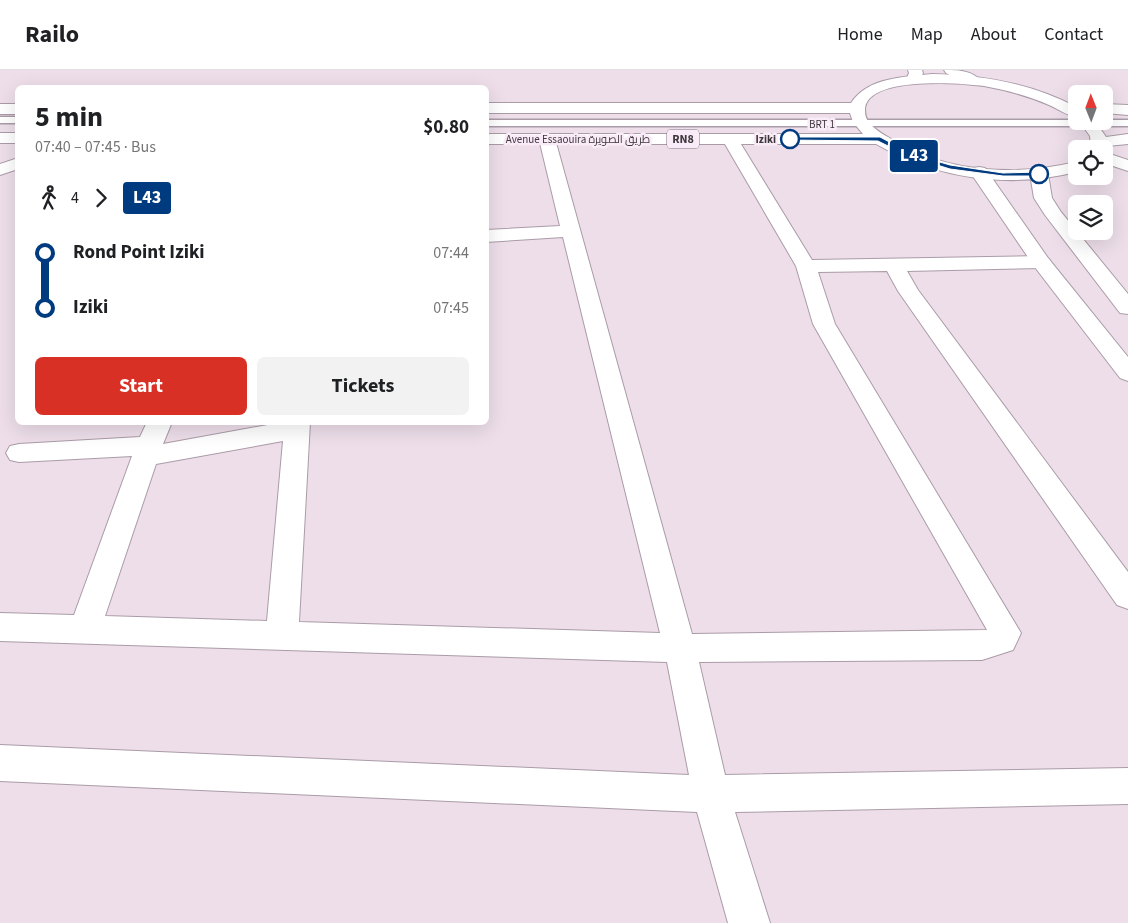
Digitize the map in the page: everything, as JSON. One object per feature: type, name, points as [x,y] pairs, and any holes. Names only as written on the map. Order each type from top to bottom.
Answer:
[{"type":"street","points":[[951,70],[974,81]]},
{"type":"street","points":[[863,124],[859,118],[858,108],[864,97],[876,88],[914,75],[974,81],[1025,91],[1068,106]]},
{"type":"street","points":[[489,108],[858,108]]},
{"type":"street","points":[[0,109],[15,109]]},
{"type":"street","points":[[1113,109],[1128,110]]},
{"type":"street","name":"RN8","points":[[863,124],[880,139],[916,157],[943,165],[979,172],[1010,175],[1039,174],[1068,169]]},
{"type":"street","points":[[0,138],[15,138]]},
{"type":"street","name":"Avenue Essaouira طريق الصويرة","points":[[489,139],[880,139]]},
{"type":"street","points":[[547,139],[680,648],[711,794],[749,923]]},
{"type":"street","points":[[0,627],[282,634],[680,648],[982,646],[1002,640],[1005,633],[824,324],[806,266],[730,139]]},
{"type":"street","points":[[1113,145],[1128,139]]},
{"type":"street","points":[[1113,157],[1128,166]]},
{"type":"street","points":[[0,170],[15,164]]},
{"type":"street","points":[[979,172],[1041,262],[1128,373]]},
{"type":"street","points":[[1039,174],[1043,198],[1128,308]]},
{"type":"street","points":[[1113,176],[1128,180]]},
{"type":"street","points":[[489,236],[572,231]]},
{"type":"street","points":[[806,266],[1041,262]]},
{"type":"street","points":[[894,266],[908,292],[1128,596]]},
{"type":"street","points":[[19,453],[152,442],[296,426],[282,634]]},
{"type":"street","points":[[85,629],[152,442]]},
{"type":"street","points":[[0,763],[711,794],[1128,786]]},
{"type":"lane","points":[[0,120],[15,120]]},
{"type":"lane","name":"BRT 1","points":[[489,123],[863,124],[1068,122]]},
{"type":"lane","name":"BRT 1","points":[[1113,123],[1128,123]]},
{"type":"bus line","name":"L43","points":[[790,139],[880,139],[888,145],[910,155],[936,164],[1003,175],[1039,174]]},
{"type":"place","name":"Iziki","points":[[790,139]]}]
